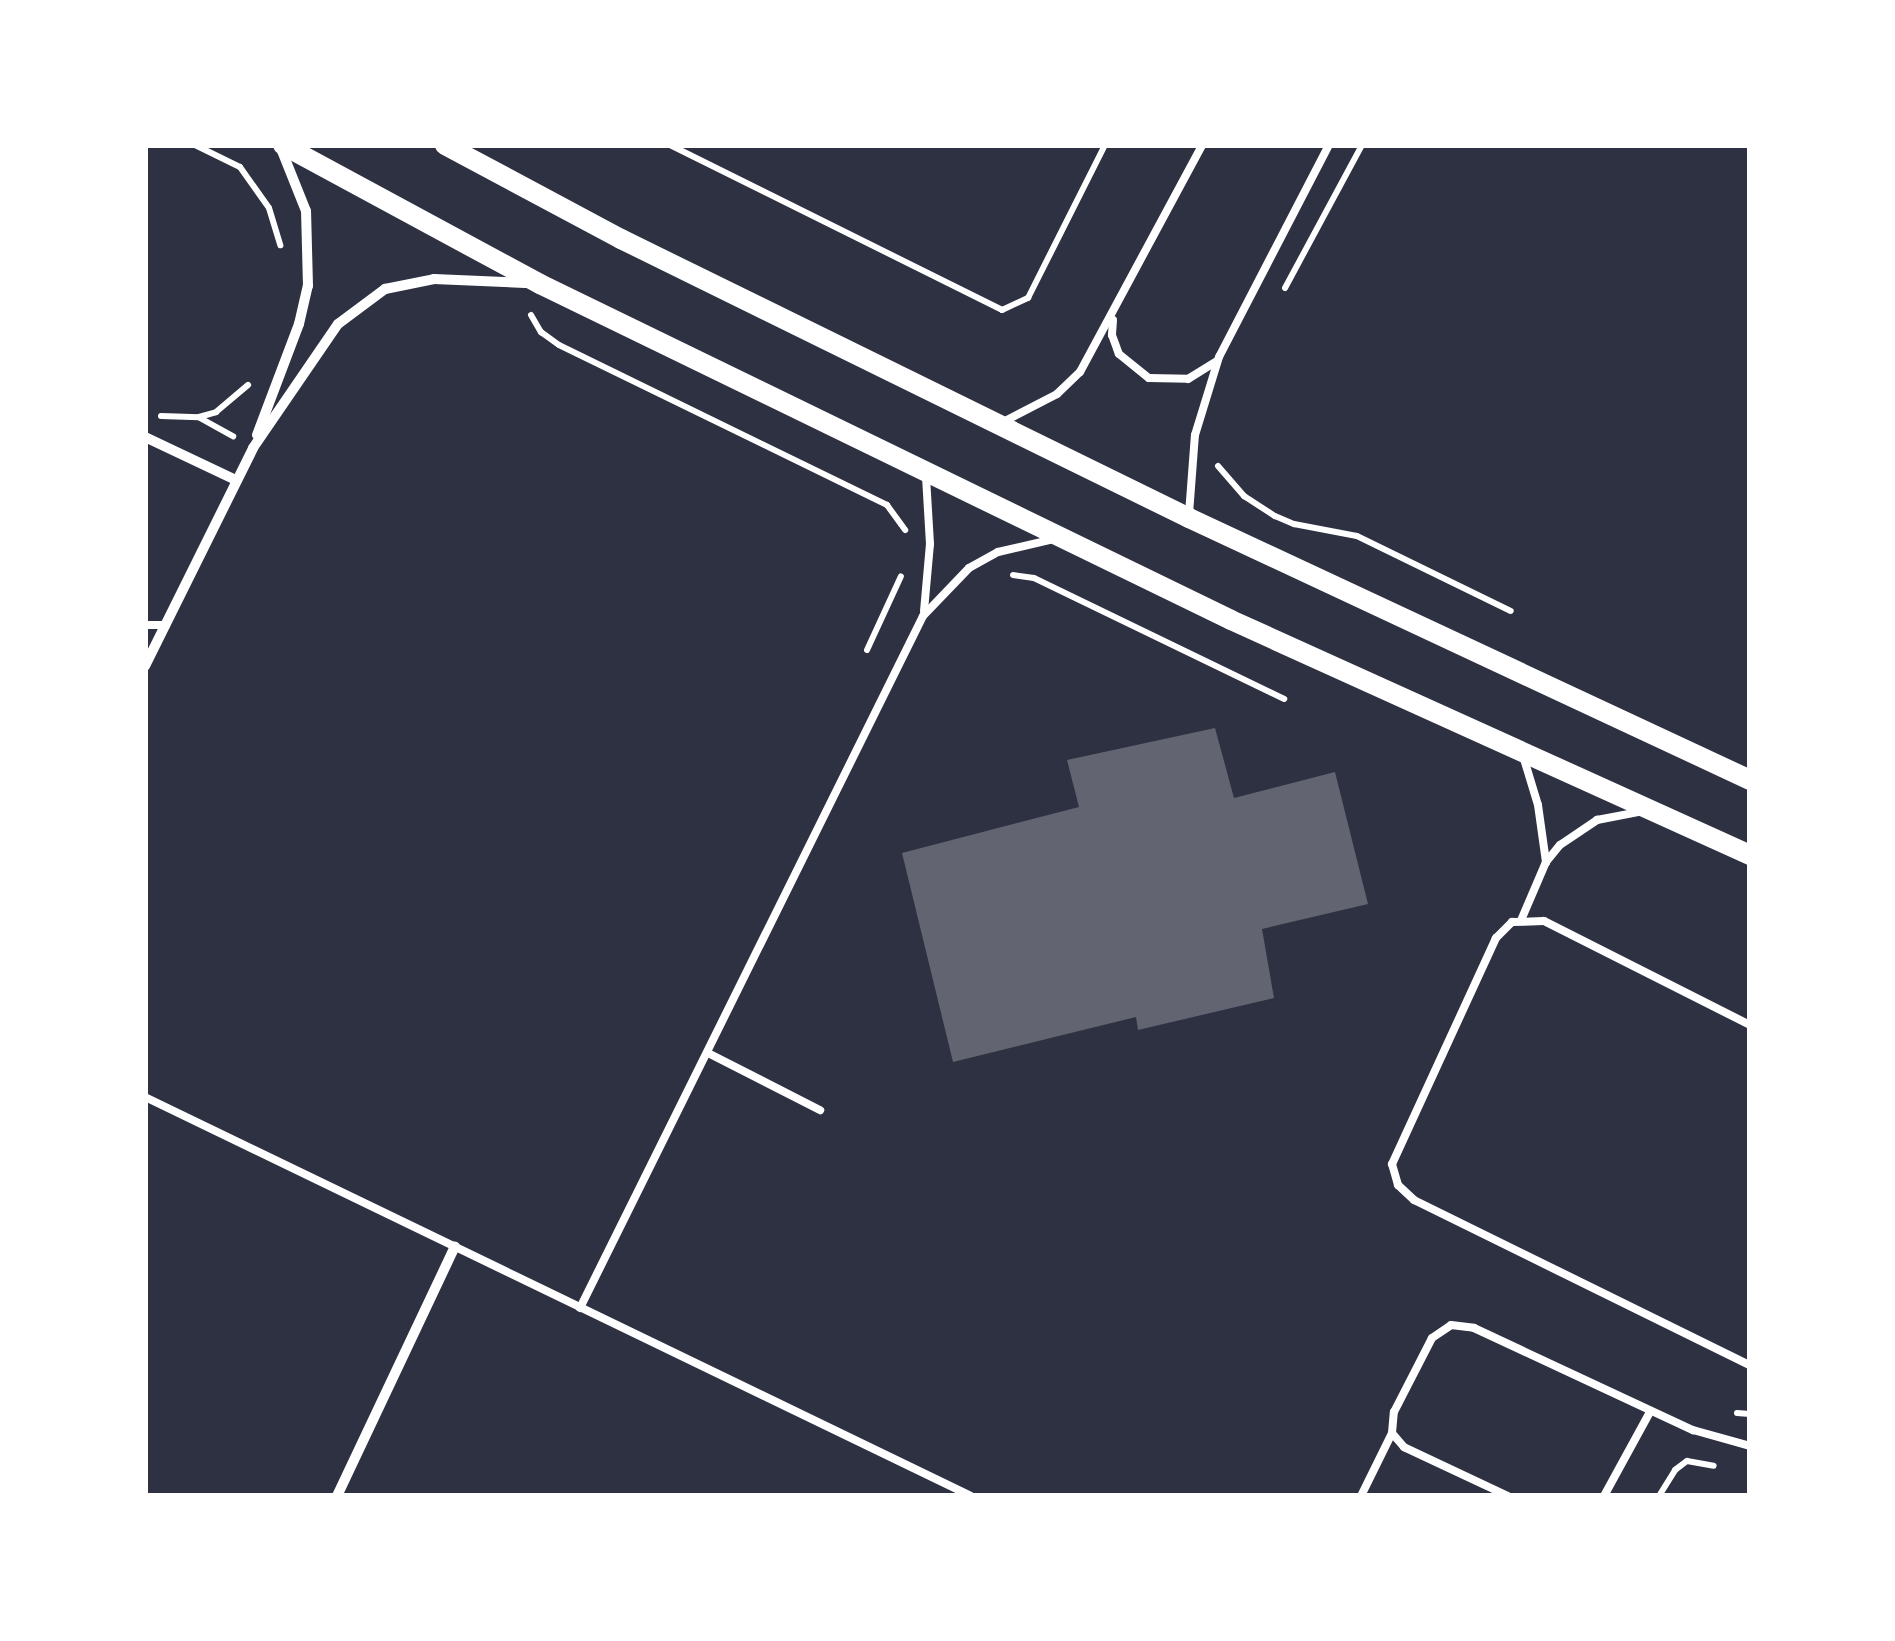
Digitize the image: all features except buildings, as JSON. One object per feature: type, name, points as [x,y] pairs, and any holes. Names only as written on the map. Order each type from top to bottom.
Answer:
[{"type":"main road","points":[[281,145],[540,284],[1231,620],[1750,855]]},
{"type":"main road","points":[[445,145],[621,238],[1188,518],[1750,780]]},
{"type":"street","points":[[254,448],[308,286],[306,210],[281,145]]},
{"type":"street","points":[[145,666],[254,448],[338,324],[385,289],[434,278],[540,284]]},
{"type":"street","points":[[145,438],[236,480]]},
{"type":"street","points":[[337,1496],[455,1246]]},
{"type":"lane","points":[[999,424],[1057,394],[1080,372],[1114,316],[1202,145]]},
{"type":"lane","points":[[1188,518],[1195,436],[1220,357],[1329,145]]},
{"type":"lane","points":[[1114,316],[1112,336],[1119,354],[1149,378],[1188,379],[1220,357]]},
{"type":"lane","points":[[923,616],[930,544],[926,472]]},
{"type":"lane","points":[[580,1308],[923,616],[969,568],[998,552],[1063,538]]},
{"type":"lane","points":[[145,624],[166,625]]},
{"type":"lane","points":[[1520,750],[1538,806],[1546,862]]},
{"type":"lane","points":[[1522,918],[1546,862],[1560,845],[1597,820],[1618,813],[1664,814]]},
{"type":"lane","points":[[1750,1025],[1544,920],[1522,918],[1502,928],[1496,938],[1393,1153],[1398,1185],[1414,1200],[1735,1361],[1750,1365]]},
{"type":"lane","points":[[708,1053],[820,1110]]},
{"type":"lane","points":[[145,1096],[971,1496]]},
{"type":"lane","points":[[1361,1496],[1392,1433],[1394,1412],[1432,1338],[1451,1324],[1474,1328],[1650,1412],[1750,1446]]},
{"type":"lane","points":[[1604,1496],[1650,1412]]},
{"type":"lane","points":[[1392,1433],[1404,1448],[1508,1496]]},
{"type":"path","points":[[195,145],[240,167],[270,208],[282,256]]},
{"type":"path","points":[[670,145],[1002,310],[1028,298],[1105,145]]},
{"type":"path","points":[[1278,302],[1362,145]]},
{"type":"path","points":[[523,307],[541,332],[559,345],[887,505],[905,530],[908,544]]},
{"type":"path","points":[[160,416],[199,417],[216,412],[249,384],[257,368]]},
{"type":"path","points":[[1213,454],[1231,484],[1274,516],[1294,524],[1356,536],[1511,611]]},
{"type":"path","points":[[867,650],[907,559]]},
{"type":"path","points":[[1003,575],[1034,578],[1284,699]]},
{"type":"path","points":[[1736,1414],[1750,1414]]},
{"type":"path","points":[[1659,1496],[1687,1461],[1714,1466]]}]
